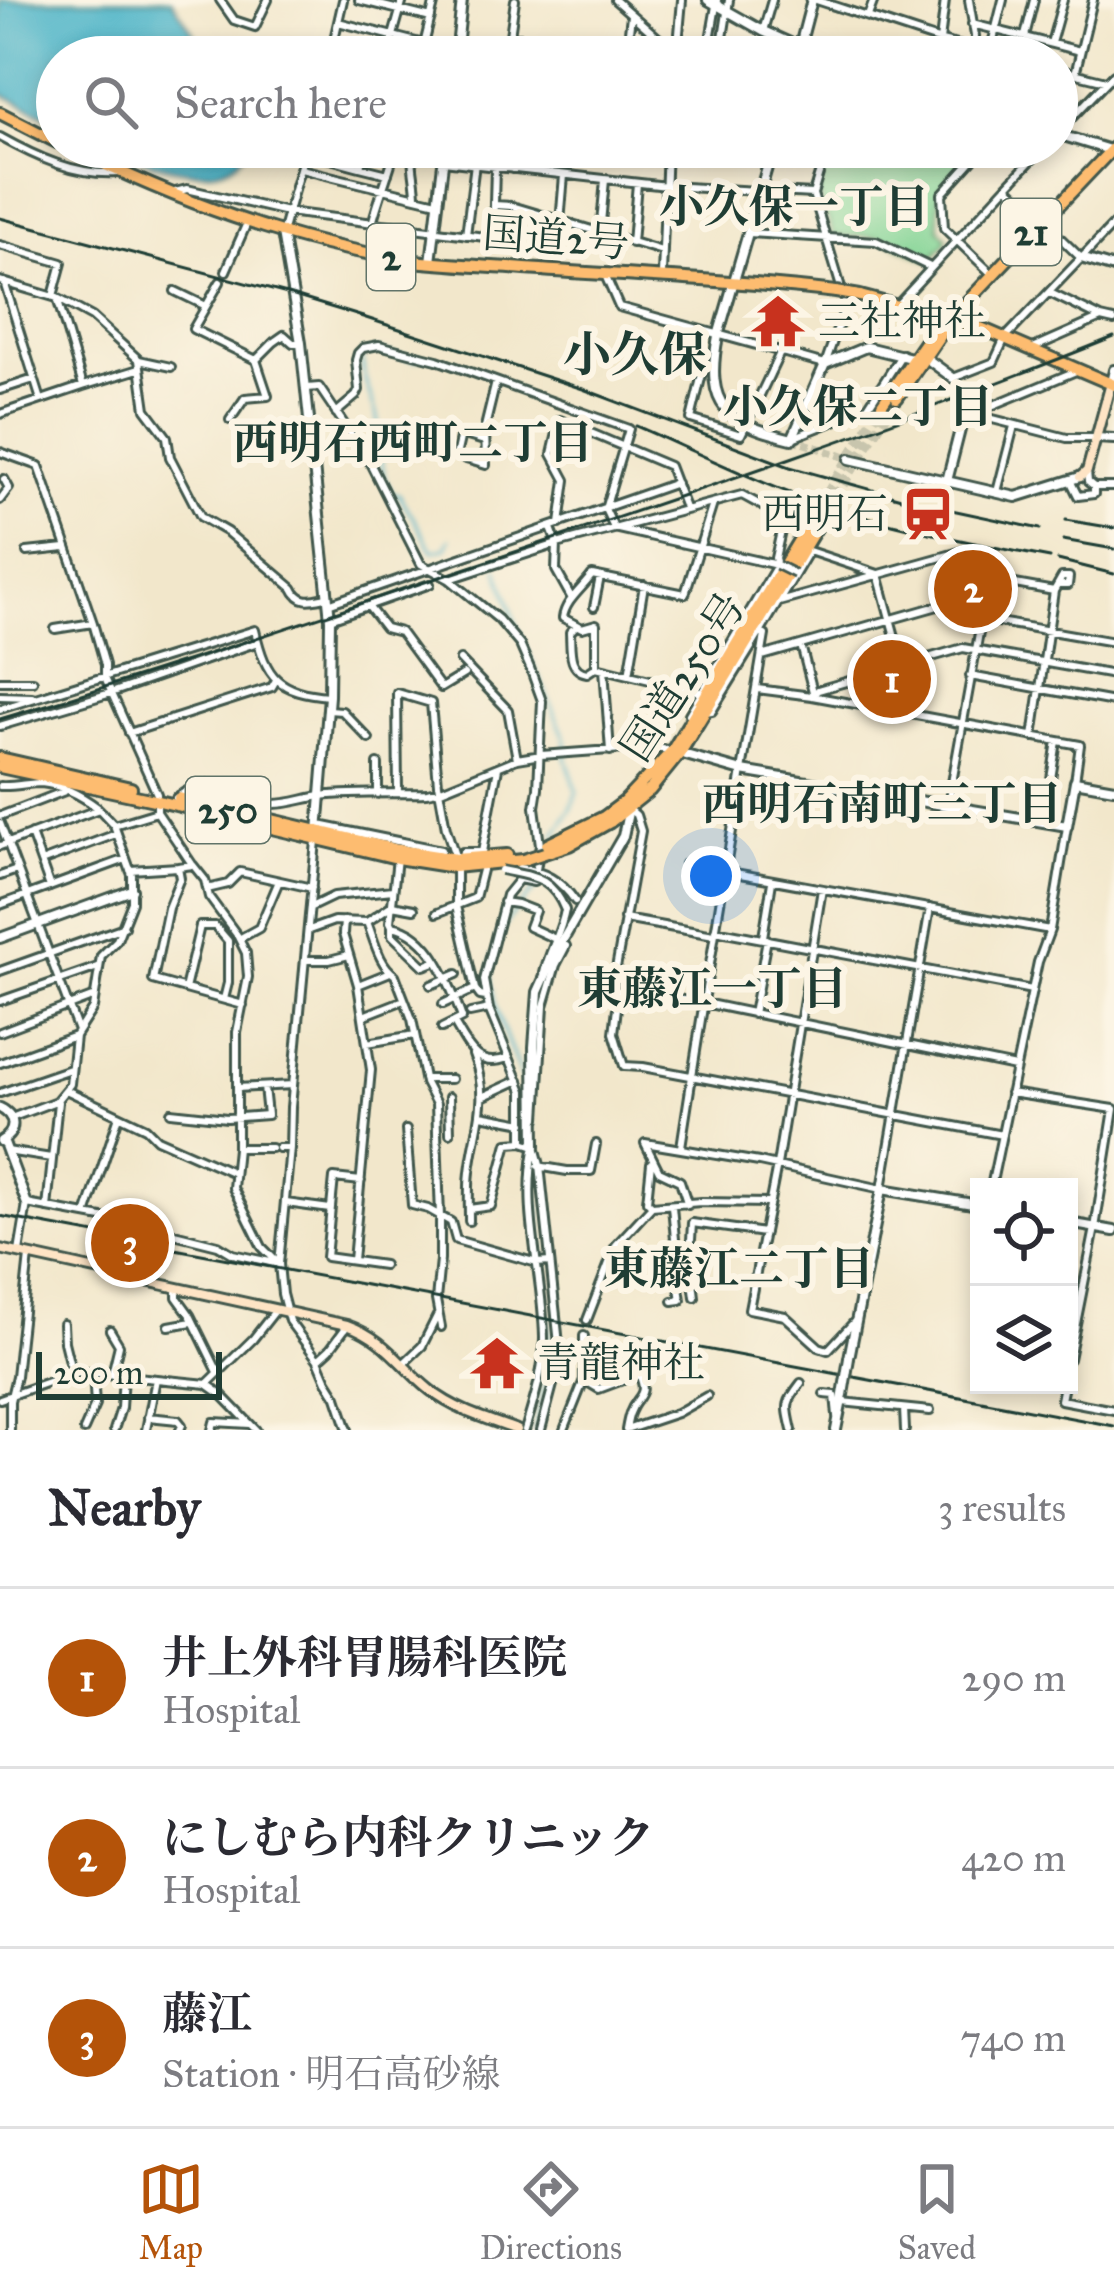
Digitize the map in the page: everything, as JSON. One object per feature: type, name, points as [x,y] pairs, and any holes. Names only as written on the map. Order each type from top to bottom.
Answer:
[{"type":"main road","points":[[0,113],[36,131]]},
{"type":"main road","name":"21","points":[[951,319],[1113,150]]},
{"type":"main road","name":"国道2号","points":[[112,168],[247,223],[366,253],[860,296],[951,319],[1113,380]]},
{"type":"main road","points":[[882,404],[907,356],[936,326],[951,319]]},
{"type":"main road","points":[[897,398],[951,319]]},
{"type":"main road","points":[[1084,474],[1113,380]]},
{"type":"main road","name":"国道250号","points":[[0,763],[158,802],[318,832],[397,858],[459,863],[521,860],[626,806],[676,752],[705,712],[823,509],[682,734],[676,752]]},
{"type":"main road","name":"国道250号","points":[[158,802],[176,798],[459,863]]},
{"type":"main road","points":[[0,1249],[347,1325],[371,1335],[454,1406],[521,1430]]},
{"type":"street","points":[[220,0],[234,20],[255,27],[268,0]]},
{"type":"street","points":[[335,36],[343,0]]},
{"type":"street","points":[[359,0],[430,18]]},
{"type":"street","points":[[393,35],[403,0]]},
{"type":"street","points":[[426,36],[435,0]]},
{"type":"street","points":[[459,36],[462,0]]},
{"type":"street","points":[[505,0],[515,1],[511,36]]},
{"type":"street","points":[[614,0],[655,36]]},
{"type":"street","points":[[679,36],[682,0]]},
{"type":"street","points":[[723,36],[729,0]]},
{"type":"street","points":[[763,31],[772,0]]},
{"type":"street","points":[[803,36],[814,0],[926,36]]},
{"type":"street","points":[[868,16],[874,0]]},
{"type":"street","points":[[941,36],[945,0]]},
{"type":"street","points":[[973,0],[973,36]]},
{"type":"street","points":[[994,36],[1003,0]]},
{"type":"street","points":[[973,24],[1025,36],[1034,0]]},
{"type":"street","points":[[1053,36],[1063,0]]},
{"type":"street","points":[[1078,60],[1093,0]]},
{"type":"street","points":[[714,2],[771,36]]},
{"type":"street","points":[[710,36],[714,2]]},
{"type":"street","points":[[628,36],[631,15]]},
{"type":"street","points":[[338,22],[396,36]]},
{"type":"street","points":[[1078,112],[1114,74]]},
{"type":"street","points":[[1078,75],[1107,81]]},
{"type":"street","points":[[0,137],[36,156]]},
{"type":"street","points":[[1078,140],[1113,150]]},
{"type":"street","points":[[68,168],[122,173]]},
{"type":"street","points":[[367,168],[388,174]]},
{"type":"street","points":[[373,224],[390,168]]},
{"type":"street","points":[[412,168],[416,198]]},
{"type":"street","points":[[431,262],[442,168]]},
{"type":"street","points":[[466,235],[475,168]]},
{"type":"street","points":[[171,194],[187,189],[287,212],[494,238],[495,168],[667,186],[813,194]]},
{"type":"street","points":[[662,278],[667,168]]},
{"type":"street","points":[[766,168],[712,364],[720,398],[737,421],[792,440]]},
{"type":"street","points":[[792,440],[846,304],[813,194],[821,168]]},
{"type":"street","points":[[965,168],[942,194],[944,228],[991,273]]},
{"type":"street","points":[[898,304],[1024,168]]},
{"type":"street","points":[[348,1430],[318,1360],[281,1312],[279,1264],[322,796],[330,619],[302,344],[282,233],[301,169],[438,202]]},
{"type":"street","points":[[560,223],[564,175]]},
{"type":"street","points":[[600,234],[605,179]]},
{"type":"street","points":[[632,243],[637,183]]},
{"type":"street","points":[[1007,186],[1081,258],[1114,268]]},
{"type":"street","points":[[494,205],[512,206],[662,251]]},
{"type":"street","points":[[226,271],[247,223]]},
{"type":"street","points":[[926,358],[952,378],[994,362],[1005,338],[1114,224]]},
{"type":"street","points":[[748,233],[876,242],[930,267]]},
{"type":"street","points":[[0,245],[62,263],[55,297],[83,386]]},
{"type":"street","points":[[605,274],[619,307],[780,353],[825,364],[866,346],[907,356],[867,408],[792,440]]},
{"type":"street","points":[[2,281],[55,297],[92,316],[139,364],[146,409],[167,437],[170,458],[202,518],[227,532],[305,601],[327,601],[430,570],[676,483]]},
{"type":"street","points":[[2,281],[41,400]]},
{"type":"street","points":[[220,282],[193,329],[256,360],[268,396],[245,398],[230,420]]},
{"type":"street","points":[[175,291],[206,306]]},
{"type":"street","points":[[1050,292],[1114,321]]},
{"type":"street","points":[[1031,349],[1101,318]]},
{"type":"street","points":[[256,360],[284,335],[302,344]]},
{"type":"street","points":[[336,413],[359,390],[358,353],[380,345],[437,360],[628,429],[605,509],[614,528]]},
{"type":"street","points":[[712,364],[703,370],[691,419],[741,435],[780,353]]},
{"type":"street","points":[[0,414],[139,364],[171,367]]},
{"type":"street","points":[[981,416],[984,409],[1079,370]]},
{"type":"street","points":[[0,390],[34,379]]},
{"type":"street","points":[[484,441],[461,434],[456,456],[486,465],[484,441],[496,382]]},
{"type":"street","points":[[307,388],[319,387],[369,461],[421,564],[449,579],[498,619],[520,645],[542,701],[535,807],[540,845],[537,871],[534,882],[519,879],[512,885],[503,902],[484,980],[489,1009],[519,1080],[535,1146],[544,1340],[539,1382],[521,1430]]},
{"type":"street","points":[[946,481],[963,418],[974,414],[1066,438],[1114,439]]},
{"type":"street","points":[[572,598],[554,559],[555,527],[566,480],[552,454],[560,419],[669,466],[685,508]]},
{"type":"street","points":[[998,493],[1014,425]]},
{"type":"street","points":[[0,452],[39,466],[93,623],[111,693],[184,855],[202,874],[208,897],[246,953],[248,976],[237,1032],[233,1188],[262,1247],[279,1264]]},
{"type":"street","points":[[850,459],[1016,496],[1084,474],[1094,487],[1114,487]]},
{"type":"street","points":[[0,500],[9,488],[2,480],[10,471]]},
{"type":"street","points":[[1070,480],[1078,496],[1090,497],[1094,487]]},
{"type":"street","points":[[449,579],[742,494],[784,518],[775,558],[778,565]]},
{"type":"street","points":[[610,751],[596,624],[575,627],[563,618],[563,612],[592,575],[686,594],[713,504]]},
{"type":"street","points":[[614,528],[778,565],[795,574]]},
{"type":"street","points":[[27,552],[65,548]]},
{"type":"street","points":[[779,602],[974,548],[986,594],[948,805]]},
{"type":"street","points":[[705,712],[712,711],[809,551],[878,574]]},
{"type":"street","points":[[682,734],[700,692],[778,565]]},
{"type":"street","points":[[981,574],[1004,568],[1010,586]]},
{"type":"street","points":[[878,574],[903,666],[896,712]]},
{"type":"street","points":[[594,607],[600,577]]},
{"type":"street","points":[[330,619],[430,584]]},
{"type":"street","points":[[761,657],[1015,584],[1056,588],[1033,737]]},
{"type":"street","points":[[629,675],[644,585]]},
{"type":"street","points":[[368,606],[385,628],[400,632],[441,688],[464,674]]},
{"type":"street","points":[[981,619],[1114,642]]},
{"type":"street","points":[[55,629],[93,623]]},
{"type":"street","points":[[575,627],[570,632],[573,666],[578,672],[600,668],[700,692]]},
{"type":"street","points":[[0,710],[255,630],[265,664],[277,680],[287,688],[329,696]]},
{"type":"street","points":[[681,1147],[723,871],[757,688],[764,635],[760,633]]},
{"type":"street","points":[[0,726],[258,642]]},
{"type":"street","points":[[801,645],[812,696]]},
{"type":"street","points":[[812,696],[818,690],[963,648],[1114,675]]},
{"type":"street","points":[[460,660],[508,710],[517,759]]},
{"type":"street","points":[[970,676],[1114,702]]},
{"type":"street","points":[[129,733],[272,686],[277,680]]},
{"type":"street","points":[[0,681],[33,681]]},
{"type":"street","points":[[757,688],[1080,745],[1050,930],[1038,962],[993,1178]]},
{"type":"street","points":[[398,794],[397,693],[431,703],[446,828],[459,863]]},
{"type":"street","points":[[0,696],[40,698]]},
{"type":"street","points":[[328,710],[342,711],[369,739]]},
{"type":"street","points":[[1044,823],[1057,741]]},
{"type":"street","points":[[176,798],[205,783],[218,783],[271,805],[322,796],[441,790],[541,754],[652,747],[742,771],[1067,826]]},
{"type":"street","points":[[378,764],[378,794]]},
{"type":"street","points":[[486,997],[476,988],[456,906],[459,863],[464,853],[482,852],[499,766]]},
{"type":"street","points":[[1075,781],[1114,788]]},
{"type":"street","points":[[0,786],[39,783],[80,794],[115,830],[130,869],[132,902],[117,940],[101,956],[93,1008],[77,1033],[70,1084],[58,1098],[46,1208]]},
{"type":"street","points":[[68,790],[0,820],[4,844],[77,1033]]},
{"type":"street","points":[[41,862],[115,830],[158,802]]},
{"type":"street","points":[[626,806],[636,815],[640,831],[612,991],[704,1003],[1015,1067]]},
{"type":"street","points":[[543,977],[623,836],[626,806]]},
{"type":"street","points":[[4,844],[99,809]]},
{"type":"street","points":[[318,832],[441,850]]},
{"type":"street","points":[[31,834],[50,886]]},
{"type":"street","points":[[397,858],[392,935],[424,966],[437,961]]},
{"type":"street","points":[[0,905],[126,860]]},
{"type":"street","points":[[521,860],[554,879],[574,901]]},
{"type":"street","points":[[459,863],[539,878],[558,893],[565,910],[535,1010],[524,1142]]},
{"type":"street","points":[[685,864],[1050,930]]},
{"type":"street","points":[[130,869],[193,865]]},
{"type":"street","points":[[178,867],[180,878],[168,908],[153,980],[243,1004]]},
{"type":"street","points":[[437,913],[475,898],[482,869]]},
{"type":"street","points":[[0,876],[17,870]]},
{"type":"street","points":[[207,889],[228,884],[240,872],[312,888]]},
{"type":"street","points":[[753,1014],[772,880]]},
{"type":"street","points":[[239,939],[259,928],[279,881]]},
{"type":"street","points":[[822,889],[749,1309],[784,1316],[828,1350],[855,1321]]},
{"type":"street","points":[[0,938],[132,890]]},
{"type":"street","points":[[311,907],[334,896],[393,890]]},
{"type":"street","points":[[503,902],[535,910],[529,927],[553,938]]},
{"type":"street","points":[[309,930],[334,921],[367,922],[392,905],[413,909]]},
{"type":"street","points":[[837,1425],[930,908]]},
{"type":"street","points":[[624,919],[765,939],[1032,990]]},
{"type":"street","points":[[344,921],[370,1070],[353,1260]]},
{"type":"street","points":[[367,922],[405,1000],[424,1078],[436,1104],[437,1316],[441,1327]]},
{"type":"street","points":[[184,988],[200,926],[214,926],[228,941],[224,999]]},
{"type":"street","points":[[221,933],[230,926]]},
{"type":"street","points":[[392,926],[408,929],[437,961],[446,979],[462,1018],[442,1028]]},
{"type":"street","points":[[0,971],[124,927]]},
{"type":"street","points":[[529,1123],[539,1114],[544,1006],[566,946]]},
{"type":"street","points":[[306,960],[349,955]]},
{"type":"street","points":[[0,1001],[99,967]]},
{"type":"street","points":[[358,985],[388,972]]},
{"type":"street","points":[[431,985],[457,974]]},
{"type":"street","points":[[443,1004],[476,988]]},
{"type":"street","points":[[620,992],[614,1034],[624,1066],[1002,1136]]},
{"type":"street","points":[[0,1032],[93,997]]},
{"type":"street","points":[[363,1016],[405,1000]]},
{"type":"street","points":[[470,1013],[489,1009]]},
{"type":"street","points":[[454,1023],[473,1055],[482,1083],[469,1174],[469,1221]]},
{"type":"street","points":[[0,1064],[77,1033]]},
{"type":"street","points":[[367,1043],[415,1035]]},
{"type":"street","points":[[473,1055],[489,1063],[509,1058]]},
{"type":"street","points":[[0,1093],[71,1068]]},
{"type":"street","points":[[424,1078],[452,1079]]},
{"type":"street","points":[[482,1097],[519,1080]]},
{"type":"street","points":[[237,1088],[293,1085]]},
{"type":"street","points":[[171,1112],[237,1118],[267,1114],[264,1087]]},
{"type":"street","points":[[64,1089],[146,1128],[157,1139],[234,1173]]},
{"type":"street","points":[[1010,1094],[1114,1109],[1078,1314]]},
{"type":"street","points":[[433,1098],[452,1096],[454,1133],[436,1133]]},
{"type":"street","points":[[11,1118],[58,1098]]},
{"type":"street","points":[[0,1108],[11,1118],[11,1133],[1,1141],[27,1204],[14,1395],[6,1427]]},
{"type":"street","points":[[481,1115],[529,1123]]},
{"type":"street","points":[[86,1215],[119,1116]]},
{"type":"street","points":[[406,1130],[412,1205],[452,1222],[456,1240],[537,1263],[550,1262]]},
{"type":"street","points":[[469,1209],[491,1206],[508,1143],[535,1146]]},
{"type":"street","points":[[688,1205],[680,1181],[659,1171],[645,1143],[970,1204]]},
{"type":"street","points":[[535,1166],[591,1171],[596,1144]]},
{"type":"street","points":[[237,1148],[290,1148]]},
{"type":"street","points":[[7,1151],[52,1158]]},
{"type":"street","points":[[651,1160],[647,1201],[652,1206]]},
{"type":"street","points":[[535,1166],[560,1344],[541,1430]]},
{"type":"street","points":[[361,1181],[334,1178],[326,1257],[383,1265]]},
{"type":"street","points":[[286,1203],[331,1209]]},
{"type":"street","points":[[587,1320],[616,1245],[652,1206],[769,1203]]},
{"type":"street","points":[[27,1204],[218,1245],[233,1254],[279,1264]]},
{"type":"street","points":[[672,1206],[672,1244],[681,1300],[673,1301]]},
{"type":"street","points":[[695,1297],[692,1222],[764,1234]]},
{"type":"street","points":[[1078,1225],[1114,1232]]},
{"type":"street","points":[[176,1288],[218,1372]]},
{"type":"street","points":[[207,1384],[281,1312]]},
{"type":"street","points":[[403,1364],[422,1346],[437,1316]]},
{"type":"street","points":[[169,1326],[193,1322]]},
{"type":"street","points":[[63,1324],[72,1374]]},
{"type":"street","points":[[318,1360],[347,1325]]},
{"type":"street","points":[[110,1330],[119,1345],[112,1374]]},
{"type":"street","points":[[564,1430],[584,1380],[584,1336]]},
{"type":"street","points":[[84,1430],[95,1405],[93,1372]]},
{"type":"street","points":[[0,1399],[72,1374],[156,1378],[207,1384],[254,1427]]},
{"type":"street","points":[[584,1380],[599,1389],[639,1374],[644,1387],[631,1408],[626,1430]]},
{"type":"street","points":[[114,1430],[123,1375]]},
{"type":"street","points":[[146,1430],[156,1378]]},
{"type":"street","points":[[792,1430],[787,1400],[801,1383]]},
{"type":"street","points":[[824,1394],[835,1395],[837,1425]]},
{"type":"street","points":[[1062,1394],[1061,1400],[1114,1410]]},
{"type":"street","points":[[626,1430],[707,1396]]},
{"type":"street","points":[[842,1398],[930,1411]]},
{"type":"street","points":[[904,1409],[905,1430]]},
{"type":"street","points":[[148,1417],[178,1420],[180,1430]]},
{"type":"street","points":[[212,1430],[214,1422],[254,1427]]},
{"type":"green space","points":[[825,168],[958,168],[939,189],[939,228],[947,238],[930,261],[878,237],[834,236],[818,194]]},
{"type":"water","points":[[0,0],[172,0],[195,36],[36,36],[36,111],[0,93]]},
{"type":"water","points":[[170,168],[224,168],[204,172]]},
{"type":"waterway","points":[[417,360],[377,351],[363,354],[363,371],[392,493],[399,494],[433,551],[446,548],[450,539]]},
{"type":"waterway","points":[[498,569],[566,740],[566,758],[577,791],[555,835]]},
{"type":"waterway","points":[[497,940],[536,888]]},
{"type":"waterway","points":[[493,955],[495,1003],[521,1078]]},
{"type":"waterway","points":[[525,1093],[532,1131]]},
{"type":"waterway","points":[[534,1430],[551,1356],[535,1164]]},
{"type":"tunnel","points":[[953,378],[968,416]]},
{"type":"tunnel","points":[[827,510],[897,398]]},
{"type":"tunnel","points":[[819,507],[882,404]]},
{"type":"tunnel","points":[[792,439],[850,459]]},
{"type":"tunnel","points":[[566,946],[578,917],[575,901]]},
{"type":"railway","points":[[0,218],[363,317],[583,389],[790,467],[919,503],[1040,529]]},
{"type":"railway","points":[[0,719],[702,489],[1114,337]]},
{"type":"railway","points":[[636,426],[829,506],[923,532],[1050,558]]},
{"type":"railway","points":[[1066,520],[1114,528]]},
{"type":"railway","points":[[1063,540],[1114,549]]},
{"type":"railway","points":[[1058,560],[1114,574]]},
{"type":"railway","points":[[0,1216],[1114,1426]]},
{"type":"place","name":"三社神社","points":[[778,321]]},
{"type":"place","name":"西明石","points":[[928,514]]},
{"type":"place","name":"にしむら内科クリニック","points":[[973,589]]},
{"type":"place","name":"井上外科胃腸科医院","points":[[892,679]]},
{"type":"place","name":"藤江","points":[[130,1243]]},
{"type":"place","name":"青龍神社","points":[[497,1363]]},
{"type":"district","name":"小久保一丁目","points":[[794,206]]},
{"type":"district","name":"小久保","points":[[635,354]]},
{"type":"district","name":"小久保二丁目","points":[[858,406]]},
{"type":"district","name":"西明石西町二丁目","points":[[413,442]]},
{"type":"district","name":"西明石南町三丁目","points":[[882,803]]},
{"type":"district","name":"東藤江一丁目","points":[[712,988]]},
{"type":"district","name":"東藤江二丁目","points":[[739,1268]]}]
